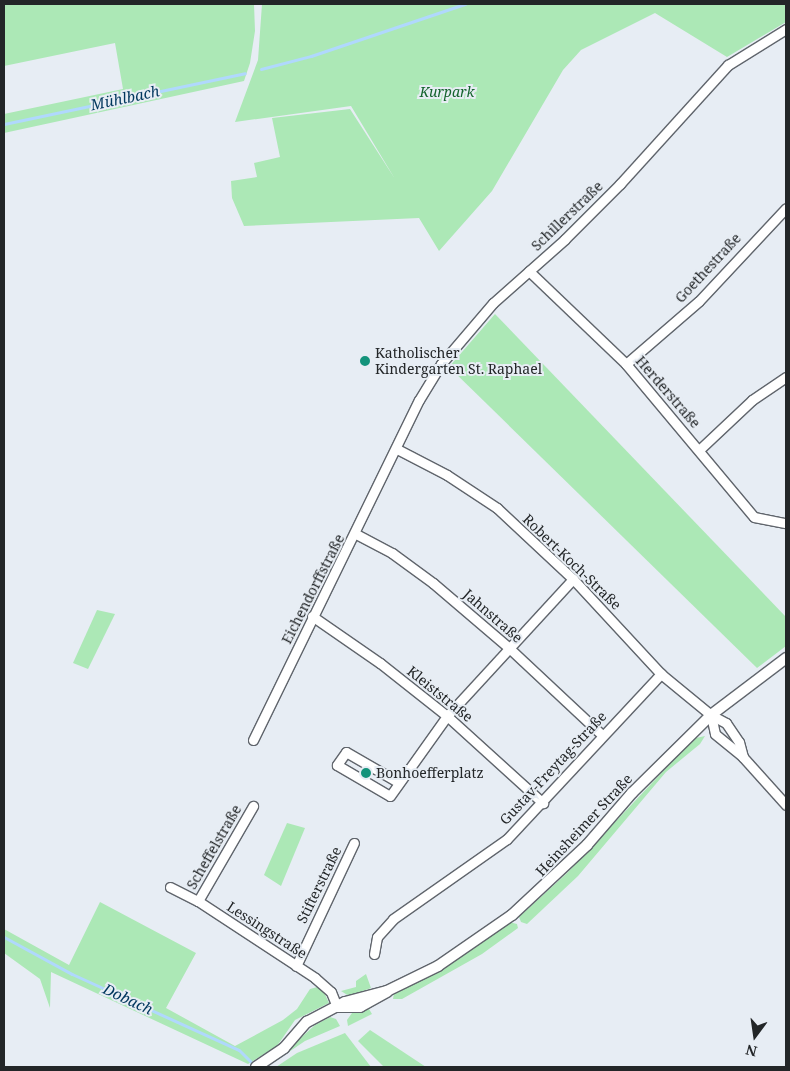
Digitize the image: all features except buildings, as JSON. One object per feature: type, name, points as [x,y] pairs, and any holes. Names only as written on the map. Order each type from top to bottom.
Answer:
[{"type":"street","name":"Schillerstraße","points":[[397,449],[419,400],[441,364],[493,303],[620,184],[728,65],[786,29]]},
{"type":"street","name":"Goethestraße","points":[[626,364],[700,301],[744,250],[786,208]]},
{"type":"street","name":"Herderstraße","points":[[529,271],[626,364],[754,517],[786,523]]},
{"type":"street","points":[[699,450],[752,400],[786,377]]},
{"type":"street","name":"Eichendorffstraße","points":[[253,740],[312,616],[356,534],[397,449]]},
{"type":"street","name":"Robert-Koch-Straße","points":[[397,449],[447,475],[497,508],[574,579],[661,674],[710,715],[726,723],[739,742],[743,757]]},
{"type":"street","name":"Jahnstraße","points":[[356,534],[392,553],[433,583],[508,647],[601,734]]},
{"type":"street","points":[[398,782],[346,752],[337,766],[390,796],[398,782],[447,716],[508,647],[574,579]]},
{"type":"street","name":"Kleiststraße","points":[[312,616],[380,663],[447,716],[543,803]]},
{"type":"street","name":"Heinsheimer Straße","points":[[259,1066],[284,1048],[307,1022],[337,1007],[370,1004],[387,991],[438,966],[540,892],[710,715],[786,658]]},
{"type":"street","name":"Gustav-Freytag-Straße","points":[[374,954],[377,938],[393,918],[507,839],[543,803],[601,734],[661,674]]},
{"type":"street","points":[[710,715],[716,734],[743,757],[786,805]]},
{"type":"street","name":"Scheffelstraße","points":[[198,901],[253,806]]},
{"type":"street","name":"Stifterstraße","points":[[296,966],[354,843]]},
{"type":"street","name":"Lessingstraße","points":[[170,887],[198,901],[296,966],[331,992],[337,1007]]},
{"type":"green space","points":[[4,4],[254,4],[255,31],[250,63],[244,81],[4,133],[4,114],[123,89],[115,43],[4,66]]},
{"type":"green space","name":"Kurpark","points":[[262,4],[786,4],[786,22],[727,57],[655,13],[581,50],[563,70],[492,191],[439,251],[419,218],[244,226],[232,198],[231,181],[257,177],[254,163],[280,157],[272,118],[350,109],[395,179],[351,106],[235,122],[258,60]]},
{"type":"green space","points":[[495,314],[786,617],[786,646],[757,668],[449,367]]},
{"type":"green space","points":[[97,610],[115,614],[88,669],[73,663]]},
{"type":"green space","points":[[705,736],[700,744],[666,772],[578,876],[527,924],[521,922],[519,917],[567,873],[684,749],[696,738]]},
{"type":"green space","points":[[287,823],[305,828],[281,886],[264,875]]},
{"type":"green space","points":[[100,902],[196,953],[166,1008],[235,1046],[283,1020],[297,1009],[310,989],[321,986],[329,1003],[295,1020],[277,1046],[248,1064],[51,972],[50,1008],[40,979],[4,953],[4,929],[69,965]]},
{"type":"green space","points":[[509,922],[517,924],[518,928],[482,954],[402,999],[393,999],[394,993],[472,949]]},
{"type":"green space","points":[[366,974],[371,988],[349,996],[341,991],[356,987],[356,981]]},
{"type":"green space","points":[[369,1009],[372,1014],[348,1026],[347,1020],[352,1013]]},
{"type":"green space","points":[[330,1017],[336,1019],[340,1026],[305,1041],[274,1062],[315,1025]]},
{"type":"green space","points":[[370,1030],[426,1067],[384,1067],[358,1041]]},
{"type":"green space","points":[[345,1033],[371,1067],[276,1067],[297,1053]]},
{"type":"waterway","name":"Mühlbach","points":[[261,69],[311,56],[465,4]]},
{"type":"waterway","name":"Mühlbach","points":[[4,124],[245,73]]},
{"type":"waterway","name":"Dobach","points":[[4,937],[72,974],[239,1050],[250,1061]]},
{"type":"place","name":"Katholischer Kindergarten St. Raphael","points":[[365,361]]},
{"type":"place","name":"Bonhoefferplatz","points":[[366,773]]}]
